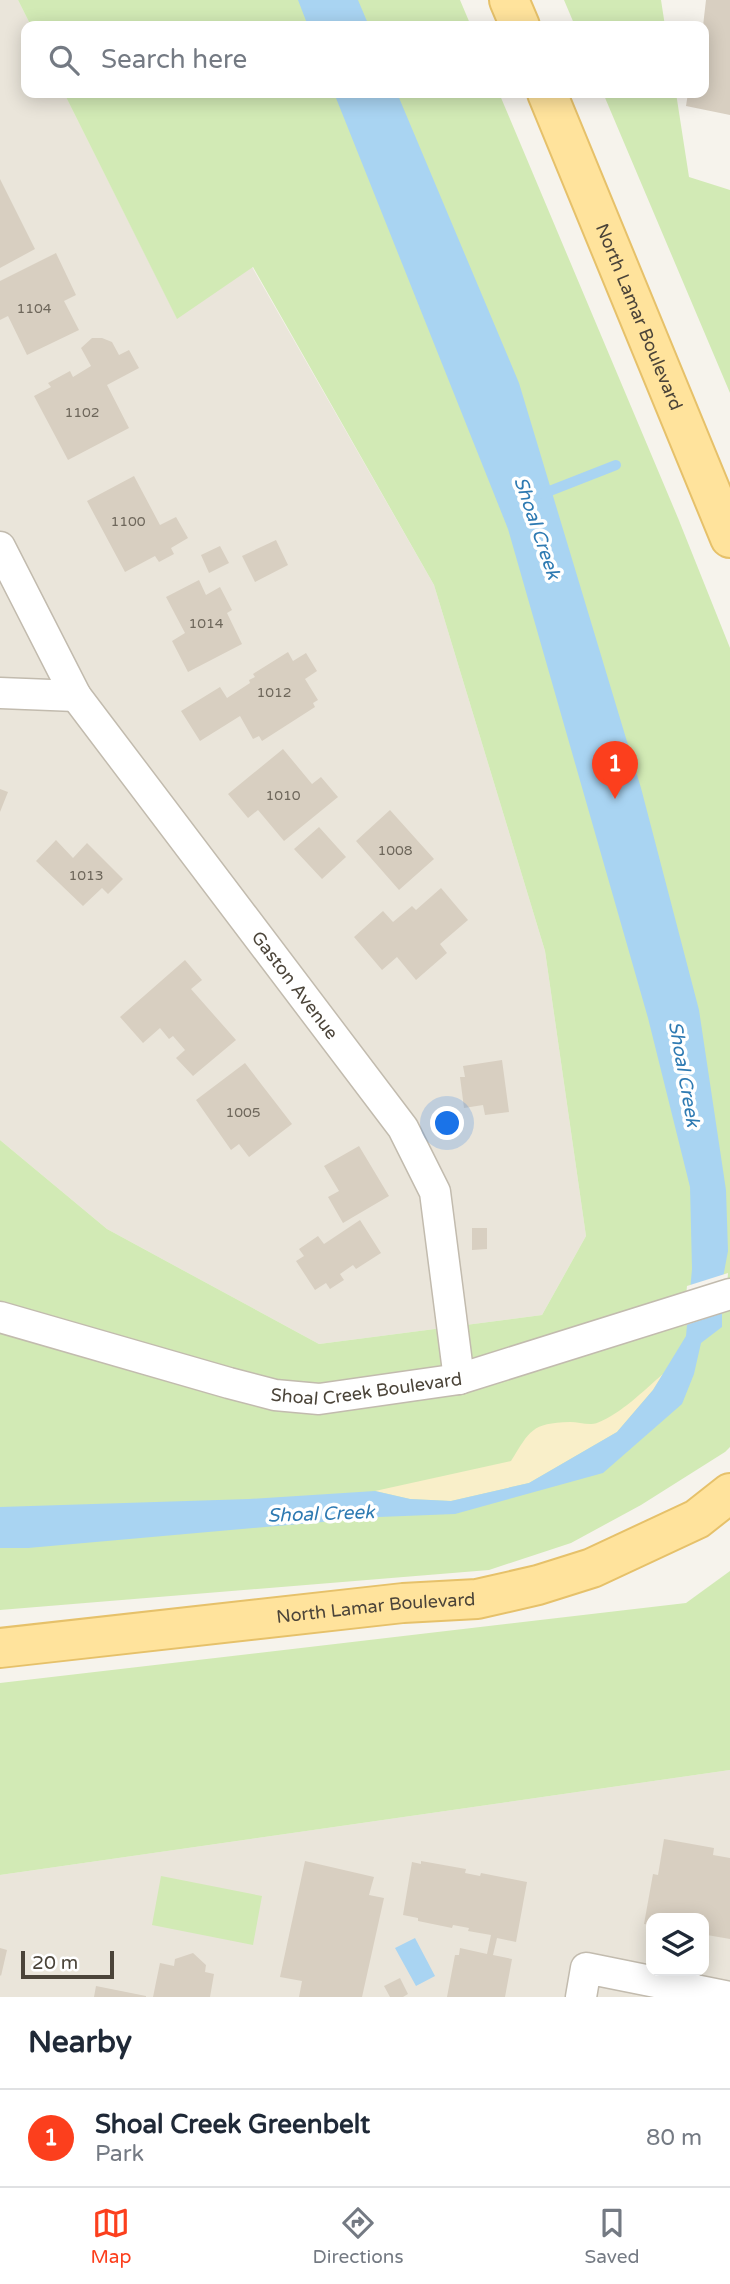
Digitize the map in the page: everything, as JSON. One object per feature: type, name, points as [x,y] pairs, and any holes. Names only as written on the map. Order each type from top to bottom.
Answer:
[{"type":"main road","points":[[509,0],[518,21]]},
{"type":"main road","name":"North Lamar Boulevard","points":[[549,98],[730,538]]},
{"type":"main road","name":"North Lamar Boulevard","points":[[0,1648],[403,1603],[477,1600],[538,1585],[592,1567],[697,1519],[730,1493]]},
{"type":"street","name":"Gaston Avenue","points":[[0,547],[76,696],[402,1128],[435,1192],[459,1379]]},
{"type":"street","points":[[0,693],[76,696]]},
{"type":"street","name":"Shoal Creek Boulevard","points":[[0,1317],[229,1384],[275,1395],[319,1399],[459,1379],[730,1294]]},
{"type":"street","points":[[583,1983],[730,1997]]},
{"type":"shaded area","points":[[0,0],[18,0],[28,21],[21,21],[21,98],[67,98],[177,318],[252,267],[434,585],[545,951],[586,1236],[542,1315],[319,1344],[107,1229],[0,1140]]},
{"type":"shaded area","points":[[730,1770],[730,1997],[0,1997],[0,1875]]},
{"type":"green space","points":[[18,0],[460,0],[469,21],[28,21]]},
{"type":"green space","points":[[564,0],[661,0],[664,21],[573,21]]},
{"type":"green space","points":[[66,98],[501,98],[730,648],[730,1447],[641,1505],[571,1543],[489,1570],[0,1610],[0,1140],[107,1229],[319,1344],[542,1315],[586,1236],[545,951],[434,585],[253,267],[177,319]]},
{"type":"green space","points":[[605,98],[677,98],[689,177],[730,190],[730,393]]},
{"type":"green space","points":[[730,1571],[730,1770],[0,1875],[0,1683],[686,1603]]},
{"type":"green space","points":[[161,1876],[262,1896],[253,1945],[152,1925]]},
{"type":"sand","points":[[663,1374],[653,1390],[617,1432],[529,1483],[451,1501],[410,1499],[375,1491],[511,1461],[528,1436],[539,1427],[570,1422],[597,1423],[624,1408]]},
{"type":"water","points":[[298,0],[358,0],[367,21],[306,21]]},
{"type":"water","name":"Shoal Creek","points":[[336,98],[399,98],[519,383],[641,788],[699,1010],[726,1190],[728,1251],[722,1283],[722,1327],[701,1343],[694,1374],[682,1404],[603,1473],[455,1514],[379,1517],[28,1548],[0,1548],[0,1507],[249,1499],[375,1491],[410,1499],[451,1501],[529,1483],[617,1432],[653,1390],[686,1336],[692,1269],[690,1187],[648,1018],[508,529]]},
{"type":"water","points":[[415,1938],[435,1976],[416,1986],[395,1948]]},
{"type":"pier","points":[[728,1273],[725,1312],[683,1326],[687,1286]]},
{"type":"building","points":[[706,0],[730,0],[730,115],[686,106],[687,98],[709,98],[709,21],[704,21]]},
{"type":"building","points":[[0,179],[35,249],[0,268]]},
{"type":"building","points":[[56,253],[76,295],[64,301],[79,330],[27,355],[8,316],[0,320],[0,281]]},
{"type":"building","points":[[92,338],[112,342],[119,355],[129,350],[139,368],[107,385],[129,428],[68,460],[34,396],[51,387],[48,383],[70,371],[73,377],[91,366],[81,348]]},
{"type":"building","points":[[134,476],[160,525],[176,517],[188,538],[171,548],[174,554],[159,562],[155,556],[125,572],[87,501]]},
{"type":"building","points":[[276,540],[288,565],[255,582],[242,556]]},
{"type":"building","points":[[220,546],[229,563],[209,573],[201,555]]},
{"type":"building","points":[[199,580],[206,595],[220,587],[232,610],[227,613],[242,644],[188,672],[172,641],[185,633],[166,597]]},
{"type":"building","points":[[288,652],[293,661],[306,653],[317,671],[305,679],[318,700],[313,703],[315,707],[262,741],[259,736],[253,739],[240,716],[200,741],[181,711],[220,687],[227,698],[250,683],[249,680],[255,677],[253,674]]},
{"type":"building","points":[[283,749],[312,784],[321,777],[338,797],[284,841],[258,810],[248,818],[228,794]]},
{"type":"building","points":[[0,789],[8,792],[0,812]]},
{"type":"building","points":[[390,810],[434,859],[399,890],[356,841]]},
{"type":"building","points":[[319,827],[346,857],[322,879],[294,849]]},
{"type":"building","points":[[56,840],[73,858],[87,843],[123,879],[108,894],[102,888],[83,906],[36,861]]},
{"type":"building","points":[[441,888],[468,920],[440,944],[447,953],[416,980],[397,957],[382,970],[354,937],[383,911],[393,922],[412,906],[416,910]]},
{"type":"building","points":[[185,960],[202,980],[191,989],[236,1040],[193,1076],[176,1058],[185,1050],[173,1036],[169,1039],[160,1028],[143,1043],[120,1017]]},
{"type":"building","points":[[502,1060],[509,1112],[485,1115],[483,1105],[464,1108],[460,1077],[465,1077],[463,1066]]},
{"type":"building","points":[[245,1063],[292,1124],[249,1157],[239,1144],[231,1150],[196,1100]]},
{"type":"building","points":[[359,1146],[389,1196],[343,1223],[328,1197],[339,1191],[324,1166]]},
{"type":"building","points":[[360,1220],[381,1253],[356,1269],[353,1265],[340,1274],[344,1280],[330,1289],[326,1283],[315,1290],[296,1261],[304,1256],[299,1249],[318,1236],[324,1244]]},
{"type":"building","points":[[472,1228],[487,1228],[487,1249],[472,1250]]},
{"type":"building","points":[[664,1839],[714,1848],[713,1855],[730,1858],[730,1939],[709,1935],[709,1913],[646,1913],[644,1924],[653,1874],[658,1875]]},
{"type":"building","points":[[305,1861],[374,1877],[369,1895],[384,1898],[362,1997],[299,1997],[302,1981],[280,1977]]},
{"type":"building","points":[[421,1861],[466,1869],[465,1873],[480,1876],[481,1873],[527,1882],[516,1942],[497,1938],[493,1955],[512,1959],[505,1997],[447,1997],[455,1955],[459,1955],[460,1948],[487,1954],[491,1935],[468,1931],[469,1928],[453,1925],[452,1928],[418,1921],[418,1918],[403,1915],[412,1862],[421,1864]]},
{"type":"building","points":[[0,1948],[7,1950],[1,1976],[0,1975]]},
{"type":"building","points":[[193,1953],[206,1965],[205,1972],[214,1974],[210,1997],[153,1997],[160,1963],[174,1966],[175,1959]]},
{"type":"building","points":[[400,1978],[408,1994],[403,1997],[390,1997],[384,1986]]},
{"type":"building","points":[[96,1986],[146,1996],[146,1997],[94,1997]]},
{"type":"waterway","name":"Shoal Creek","points":[[542,494],[616,465]]},
{"type":"place","name":"Shoal Creek Greenbelt","points":[[615,799]]}]
